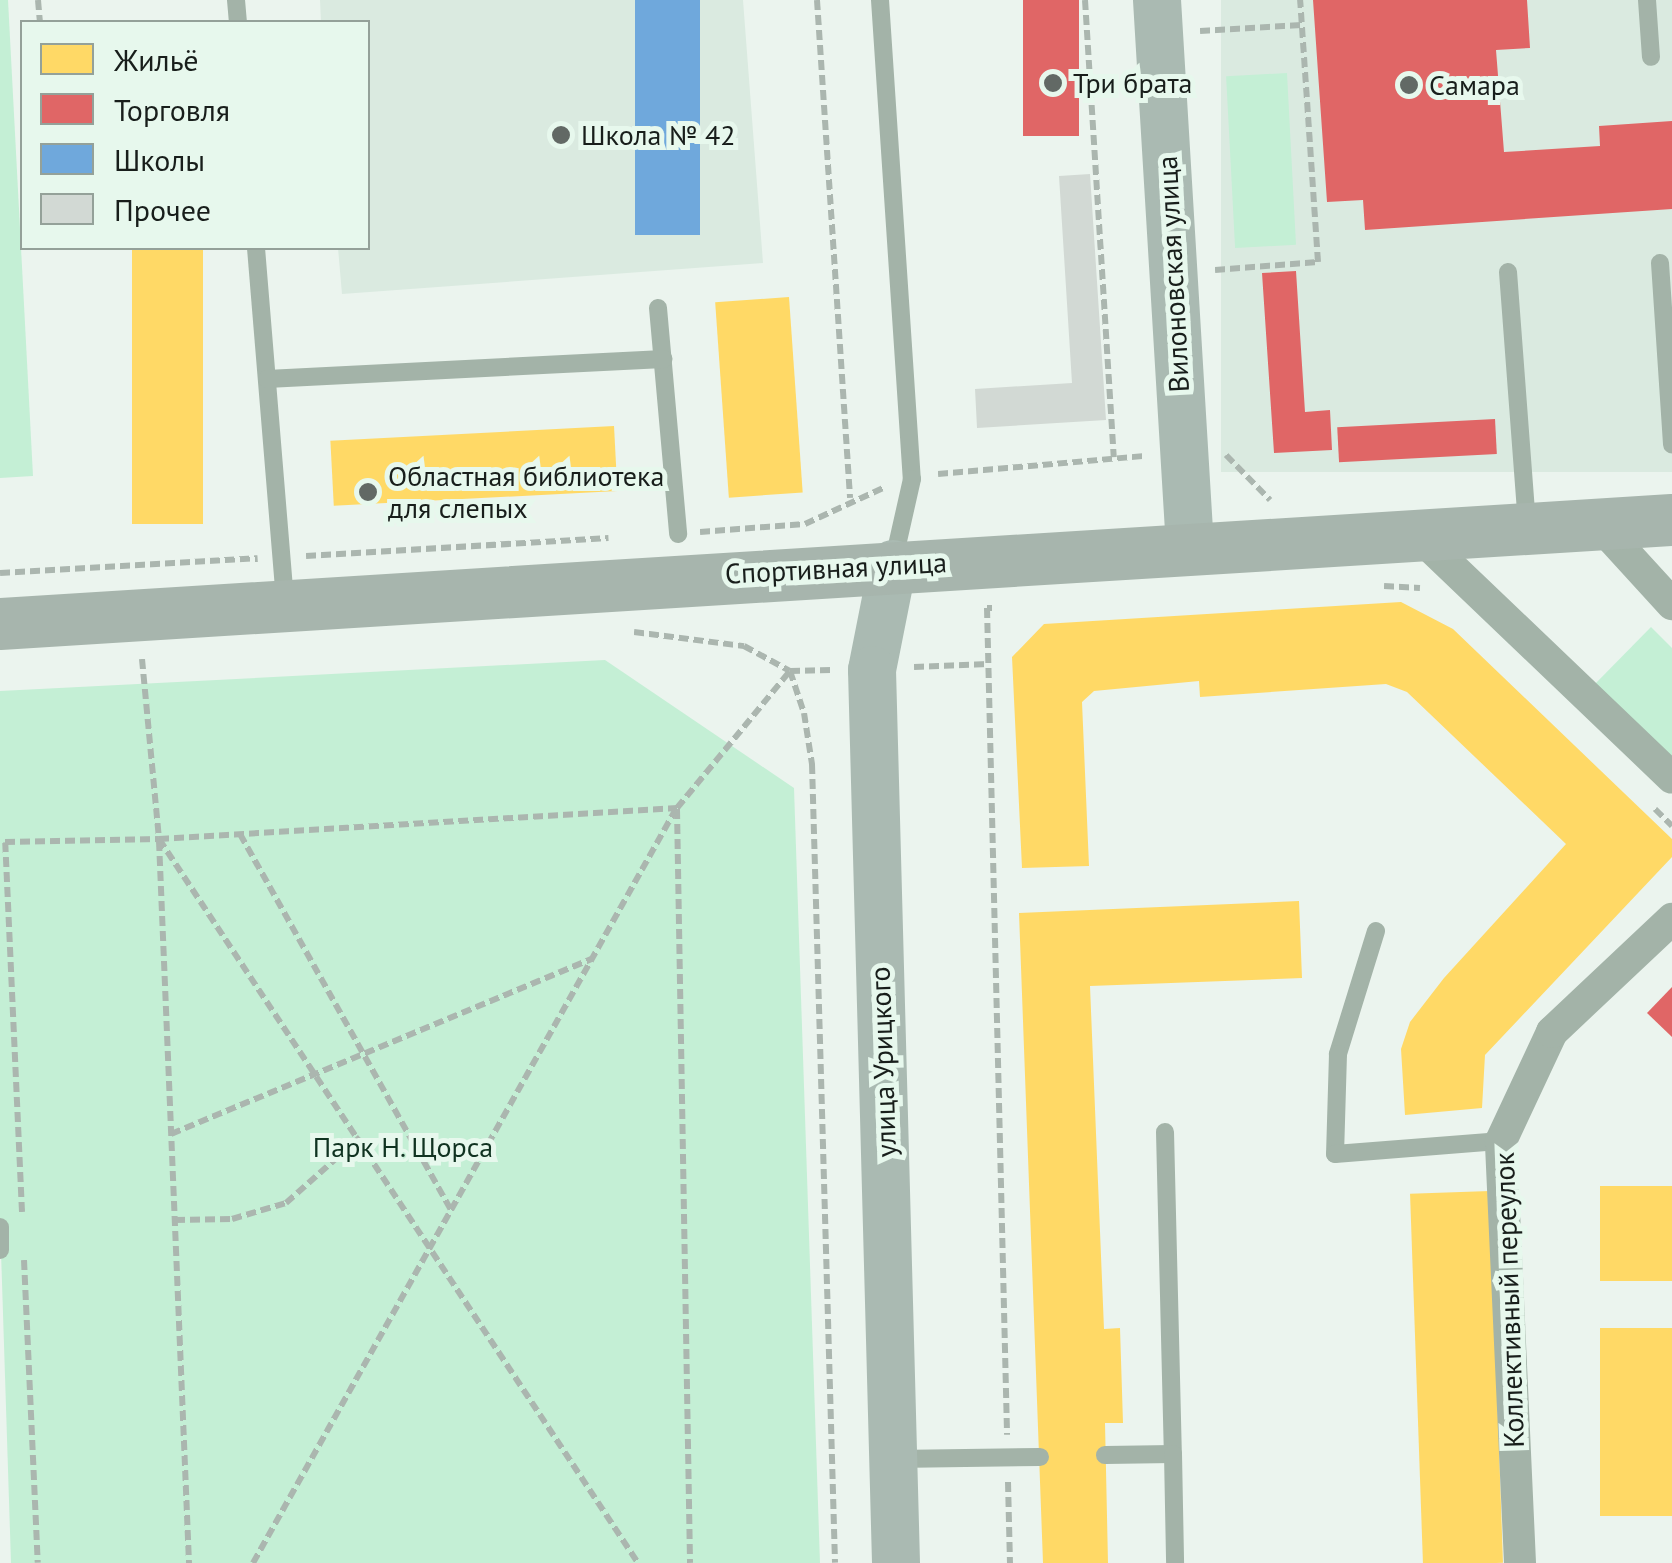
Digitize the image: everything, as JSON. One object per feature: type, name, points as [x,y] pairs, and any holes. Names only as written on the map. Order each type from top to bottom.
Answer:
[{"type":"main road","name":"Вилоновская улица","points":[[1158,0],[1190,548]]},
{"type":"main road","name":"Спортивная улица","points":[[0,624],[893,564],[1672,520]]},
{"type":"main road","name":"улица Урицкого","points":[[893,564],[872,670],[896,1563]]},
{"type":"street","points":[[1598,523],[1672,604]]},
{"type":"street","points":[[1416,533],[1672,778]]},
{"type":"street","name":"Коллективный переулок","points":[[1520,1563],[1501,1141],[1552,1032],[1672,920]]},
{"type":"lane","points":[[880,0],[912,479],[893,564]]},
{"type":"lane","points":[[1647,0],[1651,57]]},
{"type":"lane","points":[[256,250],[285,605]]},
{"type":"lane","points":[[1660,263],[1672,445]]},
{"type":"lane","points":[[1508,272],[1527,528]]},
{"type":"lane","points":[[658,308],[678,534]]},
{"type":"lane","points":[[267,379],[663,359]]},
{"type":"lane","points":[[1376,930],[1338,1054],[1335,1154],[1501,1141]]},
{"type":"lane","points":[[1165,1132],[1175,1563]]},
{"type":"lane","points":[[0,1227],[0,1250]]},
{"type":"lane","points":[[1106,1455],[1174,1454]]},
{"type":"lane","points":[[894,1460],[1040,1457]]},
{"type":"path","points":[[816,0],[850,498]]},
{"type":"path","points":[[1084,0],[1114,457]]},
{"type":"path","points":[[1215,270],[1318,262],[1300,0]]},
{"type":"path","points":[[1200,32],[1302,25]]},
{"type":"path","points":[[1376,586],[1415,584],[1430,596]]},
{"type":"path","points":[[1006,607],[987,608],[1010,1563]]},
{"type":"path","points":[[628,632],[744,646],[790,671],[812,764],[835,1563]]},
{"type":"path","points":[[124,658],[161,656]]},
{"type":"path","points":[[142,658],[158,840],[190,1563]]},
{"type":"path","points":[[253,1563],[677,808],[790,671]]},
{"type":"path","points":[[1644,798],[1672,826]]},
{"type":"path","points":[[23,1232],[5,842],[158,840],[677,808]]},
{"type":"path","points":[[677,808],[690,1563]]},
{"type":"path","points":[[240,834],[452,1212]]},
{"type":"path","points":[[158,840],[433,1246],[638,1563]]},
{"type":"path","points":[[171,1134],[593,958]]},
{"type":"path","points":[[175,1220],[232,1219],[286,1202],[360,1137]]},
{"type":"path","points":[[24,1251],[38,1563]]},
{"type":"shaded area","name":"Школа № 42","points":[[320,0],[743,0],[763,263],[342,294],[338,250],[370,250],[370,20],[321,20]]},
{"type":"shaded area","points":[[1221,0],[1672,0],[1672,472],[1221,472]]},
{"type":"green space","points":[[0,0],[8,0],[33,476],[0,478]]},
{"type":"green space","points":[[1287,73],[1296,245],[1235,248],[1226,76]]},
{"type":"green space","points":[[1651,627],[1672,648],[1672,761],[1594,685]]},
{"type":"green space","name":"Парк Н. Щорса","points":[[605,660],[794,788],[820,1563],[11,1563],[0,1220],[0,691]]},
{"type":"building: Жильё","points":[[132,250],[203,250],[203,524],[132,524]]},
{"type":"building: Жильё","points":[[789,297],[803,493],[729,498],[715,302]]},
{"type":"building: Жильё","points":[[614,426],[617,491],[334,506],[330,441]]},
{"type":"building: Жильё","points":[[1401,602],[1453,629],[1672,839],[1672,857],[1485,1055],[1482,1108],[1405,1115],[1401,1049],[1410,1022],[1444,978],[1566,844],[1407,692],[1386,684],[1200,697],[1199,681],[1094,691],[1082,702],[1089,866],[1022,868],[1012,657],[1044,624]]},
{"type":"building: Жильё","points":[[1299,901],[1302,978],[1090,986],[1104,1329],[1120,1328],[1123,1423],[1105,1423],[1108,1563],[1043,1563],[1019,913]]},
{"type":"building: Жильё","points":[[1600,1186],[1672,1186],[1672,1281],[1600,1281]]},
{"type":"building: Жильё","points":[[1490,1191],[1503,1563],[1423,1563],[1410,1194]]},
{"type":"building: Жильё","points":[[1600,1328],[1672,1328],[1672,1516],[1600,1516]]},
{"type":"building: Торговля","points":[[1023,0],[1079,0],[1079,136],[1023,136]]},
{"type":"building: Торговля","name":"Самара","points":[[1313,0],[1527,0],[1530,48],[1496,50],[1504,152],[1600,146],[1599,126],[1672,121],[1672,209],[1365,230],[1363,200],[1327,202]]},
{"type":"building: Торговля","points":[[1296,271],[1305,412],[1330,410],[1332,450],[1274,453],[1262,273]]},
{"type":"building: Торговля","points":[[1495,419],[1497,454],[1339,462],[1337,427]]},
{"type":"building: Торговля","points":[[1672,987],[1672,1037],[1647,1013]]},
{"type":"building: Школы","points":[[635,0],[700,0],[700,235],[635,235]]},
{"type":"building: Прочее","points":[[1090,174],[1106,420],[977,428],[975,389],[1072,383],[1059,176]]},
{"type":"place","name":"Три брата","points":[[1053,83]]},
{"type":"place","name":"Самара","points":[[1409,85]]},
{"type":"place","name":"Школа № 42","points":[[561,135]]},
{"type":"place","name":"Областная библиотека для слепых","points":[[368,492]]}]
